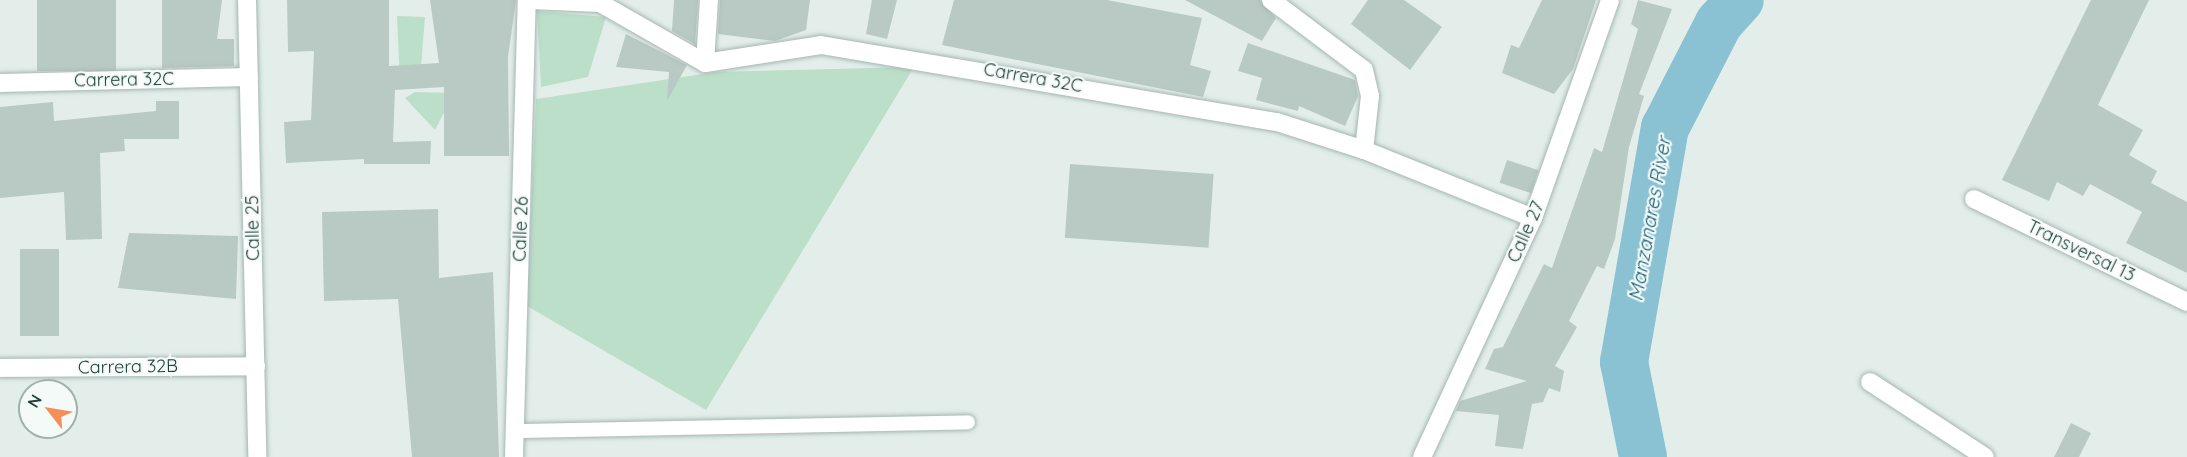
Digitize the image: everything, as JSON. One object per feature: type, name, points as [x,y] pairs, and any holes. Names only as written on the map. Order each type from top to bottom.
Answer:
[{"type":"street","name":"Calle 25","points":[[247,0],[256,457]]},
{"type":"street","points":[[529,0],[600,3],[705,63],[709,0]]},
{"type":"street","name":"Calle 26","points":[[514,457],[529,0]]},
{"type":"street","points":[[1271,0],[1364,70],[1370,96],[1364,150]]},
{"type":"street","name":"Calle 27","points":[[1422,457],[1533,219],[1610,0]]},
{"type":"street","name":"Carrera 32C","points":[[705,63],[820,45],[906,55],[1277,122],[1364,150],[1533,219]]},
{"type":"street","name":"Carrera 32C","points":[[0,83],[249,77]]},
{"type":"street","name":"Transversal 13","points":[[1974,199],[2187,302]]},
{"type":"street","name":"Carrera 32B","points":[[0,368],[256,366]]},
{"type":"street","points":[[1870,382],[1985,457]]},
{"type":"lane","points":[[515,431],[968,422]]},
{"type":"green space","points":[[537,11],[606,17],[588,77],[541,87]]},
{"type":"green space","points":[[397,16],[425,17],[420,79],[400,83]]},
{"type":"green space","points":[[914,67],[706,410],[527,306],[536,99],[716,72]]},
{"type":"green space","points":[[415,92],[454,93],[435,130],[405,98]]},
{"type":"building","points":[[37,0],[116,0],[116,71],[37,71]]},
{"type":"building","points":[[162,0],[222,0],[217,39],[234,39],[234,66],[162,68]]},
{"type":"building","points":[[287,0],[389,0],[389,66],[439,63],[430,0],[516,0],[508,57],[509,156],[444,156],[444,87],[395,90],[393,142],[431,141],[430,164],[364,164],[364,159],[286,163],[284,122],[311,120],[314,51],[288,52]]},
{"type":"building","points":[[674,0],[698,0],[695,44],[672,31]]},
{"type":"building","points":[[720,0],[810,0],[806,30],[775,41],[718,34]]},
{"type":"building","points":[[872,0],[897,0],[887,39],[866,34]]},
{"type":"building","points":[[954,0],[1107,0],[1202,18],[1190,65],[1211,71],[1203,97],[942,45]]},
{"type":"building","points":[[1185,0],[1260,0],[1276,18],[1262,41]]},
{"type":"building","points":[[1368,0],[1404,0],[1442,27],[1410,70],[1351,24]]},
{"type":"building","points":[[1542,0],[1596,0],[1573,69],[1554,94],[1502,73],[1511,45],[1519,48]]},
{"type":"building","points":[[1638,0],[1672,9],[1639,94],[1644,96],[1629,147],[1615,239],[1604,269],[1597,266],[1569,321],[1577,327],[1555,366],[1564,371],[1560,392],[1549,388],[1543,402],[1532,404],[1523,449],[1495,446],[1499,415],[1456,411],[1460,401],[1527,381],[1485,369],[1494,349],[1503,347],[1544,264],[1552,268],[1594,148],[1602,152],[1638,29],[1631,24]]},
{"type":"building","points":[[2091,0],[2149,0],[2098,105],[2143,130],[2129,155],[2157,171],[2151,183],[2187,202],[2187,273],[2126,243],[2142,212],[2090,184],[2083,196],[2057,182],[2049,201],[2002,180]]},
{"type":"building","points":[[626,34],[687,65],[667,101],[669,72],[616,67]]},
{"type":"building","points":[[1248,43],[1355,80],[1358,96],[1345,126],[1299,106],[1298,111],[1256,100],[1262,78],[1238,71]]},
{"type":"building","points":[[156,101],[179,101],[179,139],[124,139],[125,151],[100,153],[102,239],[66,240],[64,192],[0,198],[0,107],[53,102],[54,121],[156,111]]},
{"type":"building","points":[[1507,160],[1538,170],[1531,193],[1500,183]]},
{"type":"building","points":[[1070,164],[1214,174],[1208,248],[1065,238]]},
{"type":"building","points":[[438,209],[439,278],[493,272],[499,457],[412,457],[398,299],[324,301],[322,212]]},
{"type":"building","points":[[129,233],[238,236],[236,299],[118,288]]},
{"type":"building","points":[[20,249],[59,249],[59,336],[20,336]]},
{"type":"building","points":[[2071,423],[2091,433],[2079,457],[2054,457]]},
{"type":"waterway","name":"Manzanares River","points":[[1643,457],[1624,362],[1665,128],[1719,23],[1740,0]]}]
